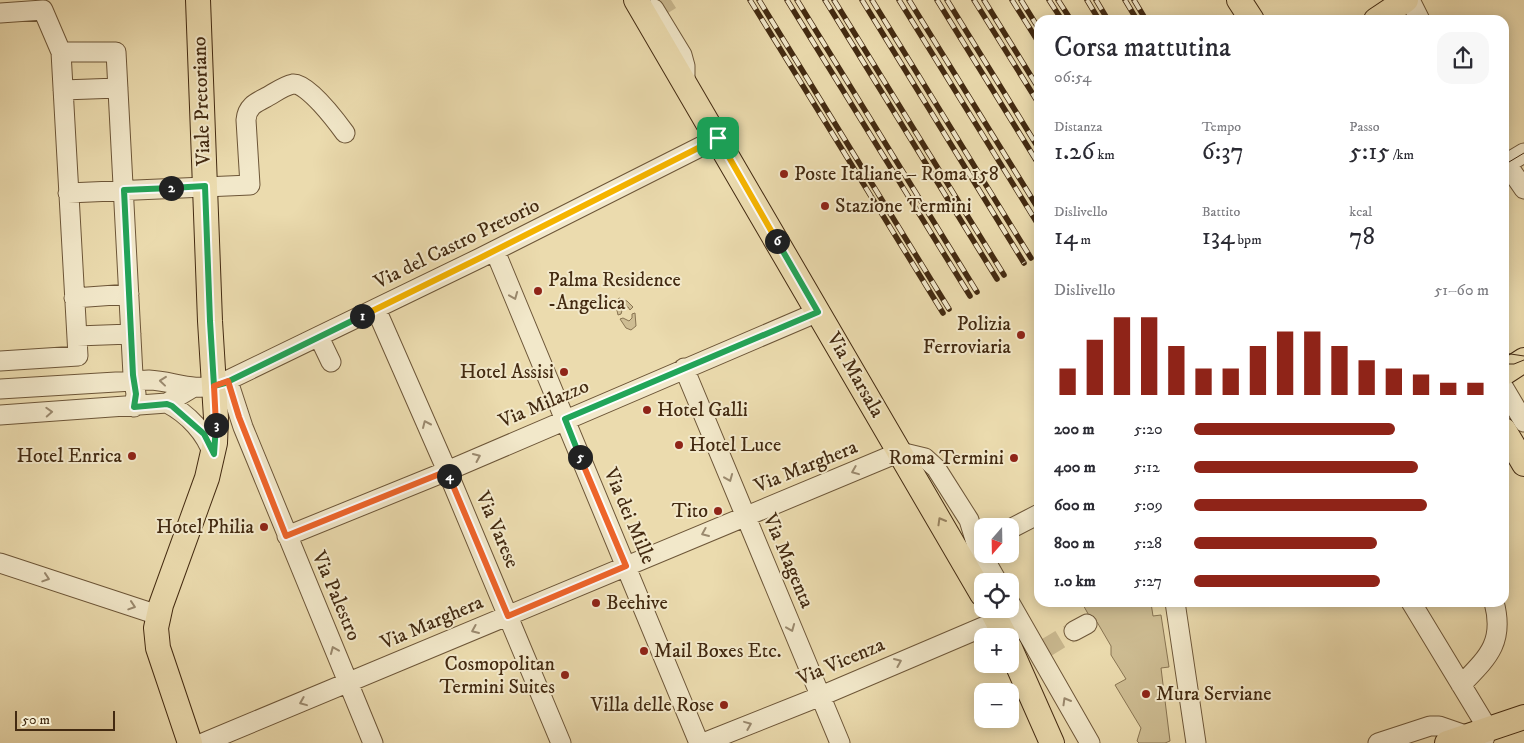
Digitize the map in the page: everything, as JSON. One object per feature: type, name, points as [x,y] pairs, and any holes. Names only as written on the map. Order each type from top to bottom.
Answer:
[{"type":"main road","name":"Viale Pretoriano","points":[[190,743],[158,648],[156,628],[158,615],[214,454],[216,418],[212,385],[198,0]]},
{"type":"main road","name":"Via Marsala","points":[[636,0],[900,452],[973,548],[978,573]]},
{"type":"main road","points":[[1239,0],[1249,15]]},
{"type":"main road","points":[[1384,15],[1408,0]]},
{"type":"main road","points":[[1509,370],[1524,360]]},
{"type":"main road","points":[[1509,438],[1524,464]]},
{"type":"main road","points":[[1019,668],[1052,743]]},
{"type":"main road","points":[[1471,738],[1524,717]]},
{"type":"street","points":[[649,0],[682,55],[685,66],[685,82]]},
{"type":"street","points":[[1408,0],[1417,15]]},
{"type":"street","points":[[0,13],[43,10],[61,52],[78,356],[0,361]]},
{"type":"street","points":[[61,52],[116,52],[133,381],[136,394],[134,407]]},
{"type":"street","points":[[68,193],[257,184],[246,120],[248,112],[254,104],[288,86],[298,84],[308,90],[345,133]]},
{"type":"street","points":[[63,90],[118,88]]},
{"type":"street","name":"Via del Castro Pretorio","points":[[167,404],[319,337],[495,251],[718,138]]},
{"type":"street","points":[[1509,161],[1524,153]]},
{"type":"street","points":[[1509,168],[1524,189]]},
{"type":"street","name":"Via dei Mille","points":[[495,251],[701,743]]},
{"type":"street","points":[[74,298],[129,294]]},
{"type":"street","name":"Via Varese","points":[[376,309],[447,471],[561,743]]},
{"type":"street","name":"Via Milazzo","points":[[286,536],[447,471],[818,312]]},
{"type":"street","points":[[77,336],[131,334]]},
{"type":"street","points":[[319,337],[332,362]]},
{"type":"street","name":"Via Magenta","points":[[684,368],[840,743]]},
{"type":"street","points":[[0,389],[133,381],[165,381],[212,385]]},
{"type":"street","name":"Via Palestro","points":[[212,385],[239,417],[286,536],[373,743]]},
{"type":"street","points":[[1509,396],[1524,422]]},
{"type":"street","points":[[0,414],[167,404],[180,411],[204,434],[214,454]]},
{"type":"street","name":"Via Marghera","points":[[203,743],[900,452]]},
{"type":"street","points":[[1019,524],[1034,517]]},
{"type":"street","points":[[973,548],[992,573]]},
{"type":"street","points":[[0,563],[158,615]]},
{"type":"street","points":[[1176,607],[1196,743]]},
{"type":"street","points":[[1414,607],[1461,685],[1471,738]]},
{"type":"street","points":[[1461,685],[1486,660],[1494,647],[1498,620],[1495,607]]},
{"type":"street","name":"Via Vicenza","points":[[701,743],[821,696],[998,618]]},
{"type":"street","points":[[1001,618],[1041,651],[1090,743]]},
{"type":"street","points":[[1019,655],[1041,651]]},
{"type":"street","points":[[1032,698],[1051,718],[1065,743]]},
{"type":"street","points":[[1378,743],[1430,726],[1439,726],[1471,738]]},
{"type":"shaded area","points":[[619,298],[627,301],[633,307],[630,310],[628,307],[623,307],[621,314],[618,315],[616,306]]},
{"type":"shaded area","points":[[635,313],[636,326],[631,330],[626,328],[620,319],[623,318],[629,321],[632,318],[632,314]]},
{"type":"shaded area","points":[[1084,607],[1152,607],[1153,616],[1161,615],[1169,667],[1161,668],[1170,741],[1165,743],[1139,743],[1137,741],[1141,728],[1115,685],[1126,679],[1111,655],[1111,646],[1097,622],[1091,619]]},
{"type":"tunnel","points":[[655,10],[671,0]]},
{"type":"tunnel","points":[[1044,649],[1074,631]]},
{"type":"tram line","points":[[1509,162],[1524,153]]},
{"type":"tram line","points":[[1509,354],[1524,356]]},
{"type":"tram line","points":[[1509,364],[1524,360]]},
{"type":"railway","points":[[750,0],[943,313]]},
{"type":"railway","points":[[759,0],[949,309]]},
{"type":"railway","points":[[787,0],[970,296]]},
{"type":"railway","points":[[797,0],[977,292]]},
{"type":"railway","points":[[825,0],[997,279]]},
{"type":"railway","points":[[834,0],[1004,275]]},
{"type":"railway","points":[[862,0],[1024,263]]},
{"type":"railway","points":[[872,0],[1031,258]]},
{"type":"railway","points":[[899,0],[1034,218]]},
{"type":"railway","points":[[909,0],[1034,202]]},
{"type":"railway","points":[[937,0],[1034,157]]},
{"type":"railway","points":[[947,0],[1034,141]]},
{"type":"railway","points":[[974,0],[1034,96]]},
{"type":"railway","points":[[984,0],[1034,81]]},
{"type":"railway","points":[[1012,0],[1034,35]]},
{"type":"railway","points":[[1021,0],[1034,21]]},
{"type":"railway","points":[[1049,0],[1059,15]]},
{"type":"railway","points":[[1058,0],[1068,15]]},
{"type":"railway","points":[[1087,0],[1096,15]]},
{"type":"railway","points":[[1096,0],[1105,15]]},
{"type":"railway","points":[[1125,0],[1134,15]]},
{"type":"railway","points":[[1134,0],[1143,15]]},
{"type":"place","name":"Poste Italiane – Roma 158","points":[[784,174]]},
{"type":"place","name":"Stazione Termini","points":[[825,206]]},
{"type":"place","name":"Palma Residence -Angelica","points":[[538,291]]},
{"type":"place","name":"Polizia Ferroviaria","points":[[1021,335]]},
{"type":"place","name":"Hotel Assisi","points":[[564,372]]},
{"type":"place","name":"Hotel Galli","points":[[647,410]]},
{"type":"place","name":"Hotel Luce","points":[[679,445]]},
{"type":"place","name":"Hotel Enrica","points":[[132,456]]},
{"type":"place","name":"Roma Termini","points":[[1014,458]]},
{"type":"place","name":"Tito","points":[[718,511]]},
{"type":"place","name":"Hotel Philia","points":[[264,527]]},
{"type":"place","name":"Beehive","points":[[596,603]]},
{"type":"place","name":"Mail Boxes Etc.","points":[[644,651]]},
{"type":"place","name":"Cosmopolitan Termini Suites","points":[[565,675]]},
{"type":"place","name":"Mura Serviane","points":[[1146,694]]},
{"type":"place","name":"Villa delle Rose","points":[[724,705]]},
{"type":"route","points":[[718,138],[480,258],[225,383],[214,386],[205,186],[124,190],[133,381],[136,389],[134,407],[167,404],[172,406],[180,411],[204,434],[214,454],[216,418],[214,386],[228,381],[239,417],[286,536],[447,471],[508,616],[626,566],[565,419],[818,312],[718,138]]}]
